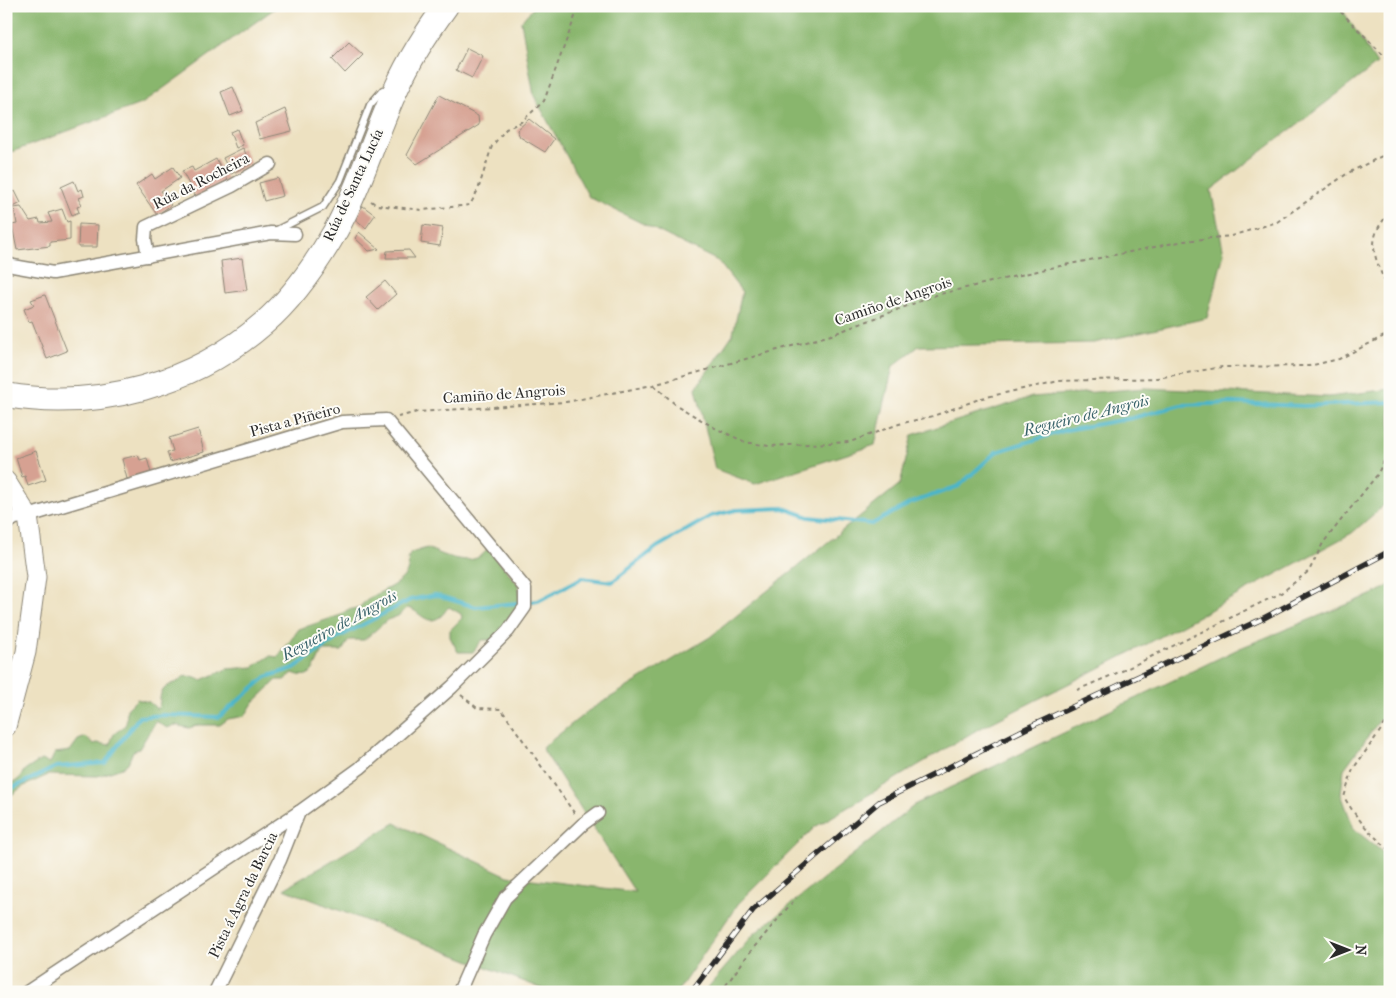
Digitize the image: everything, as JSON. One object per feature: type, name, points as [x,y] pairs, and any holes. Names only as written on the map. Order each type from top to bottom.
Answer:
[{"type":"highway","name":"Rúa de Santa Lucía","points":[[6,386],[35,392],[71,391],[120,385],[161,372],[209,348],[251,319],[287,282],[313,247],[338,200],[396,59],[431,6]]},
{"type":"highway","name":"Rúa de Santa Lucía","points":[[6,395],[22,398],[86,399],[144,389],[217,358],[265,322],[314,266],[336,228],[398,86],[420,43],[446,6]]},
{"type":"street","name":"Rúa da Rocheira","points":[[148,256],[145,239],[146,227],[232,186],[270,164]]},
{"type":"street","points":[[6,262],[13,266],[53,273],[271,233],[295,234]]},
{"type":"street","points":[[27,992],[300,812],[360,768],[452,687],[508,631],[525,607],[525,588],[386,420]]},
{"type":"street","name":"Pista a Piñeiro","points":[[6,524],[15,518],[28,516],[342,422],[386,420]]},
{"type":"street","points":[[6,481],[28,516],[36,577],[26,652],[6,727]]},
{"type":"street","name":"Pista á Agra da Barcia","points":[[215,992],[280,860],[300,812]]},
{"type":"street","points":[[459,992],[484,935],[504,898],[582,824],[598,813]]},
{"type":"lane","points":[[271,233],[323,207],[340,181],[370,105],[383,90]]},
{"type":"path","points":[[354,190],[377,205],[422,210],[470,205],[478,190],[492,146],[506,129],[521,122],[544,102],[579,6]]},
{"type":"path","points":[[1335,6],[1390,62]]},
{"type":"path","name":"Camiño de Angrois","points":[[386,420],[417,412],[566,402],[653,385],[831,335],[936,295],[1050,268],[1175,242],[1231,236],[1277,222],[1348,173],[1390,152]]},
{"type":"path","points":[[1390,213],[1378,224],[1373,254],[1390,294]]},
{"type":"path","points":[[653,385],[676,405],[715,428],[745,442],[769,446],[850,442],[899,424],[934,416],[982,398],[1059,381],[1157,378],[1222,367],[1309,366],[1339,359],[1390,333]]},
{"type":"path","points":[[1077,690],[1133,665],[1288,587],[1309,571],[1323,543],[1377,475],[1390,449]]},
{"type":"path","points":[[452,687],[476,708],[501,710],[582,824]]},
{"type":"path","points":[[1390,717],[1367,746],[1353,769],[1344,797],[1356,818],[1370,834],[1390,850]]},
{"type":"path","points":[[721,992],[750,952],[796,898]]},
{"type":"green space","points":[[6,6],[278,6],[143,103],[14,151],[6,152]]},
{"type":"green space","points":[[535,6],[1340,6],[1377,64],[1211,190],[1224,253],[1207,318],[1094,343],[919,346],[893,366],[875,445],[755,484],[715,469],[696,388],[733,334],[742,292],[718,261],[589,197],[534,96],[521,21]]},
{"type":"green space","points":[[1145,388],[1329,397],[1390,389],[1390,500],[1352,533],[1147,644],[975,731],[815,827],[738,904],[677,992],[551,992],[284,889],[395,823],[508,876],[635,892],[542,748],[588,711],[710,637],[900,484],[912,435],[1032,397]]},
{"type":"green space","points":[[427,548],[451,557],[468,560],[482,555],[488,548],[518,584],[523,607],[493,640],[482,640],[473,652],[458,652],[450,637],[450,630],[462,618],[461,614],[449,607],[441,616],[431,620],[407,608],[398,616],[387,620],[364,640],[349,640],[342,651],[323,651],[310,673],[300,675],[293,673],[284,680],[277,680],[253,703],[245,716],[228,719],[220,725],[198,725],[189,728],[175,725],[167,728],[156,721],[139,749],[133,751],[128,763],[122,768],[98,776],[48,775],[22,787],[6,799],[6,781],[15,782],[21,777],[23,772],[41,760],[50,763],[55,753],[70,751],[78,740],[86,737],[94,744],[110,745],[115,734],[126,723],[127,709],[137,699],[149,702],[157,709],[163,690],[183,677],[189,676],[202,680],[227,669],[253,667],[270,656],[278,657],[299,629],[341,615],[347,610],[359,608],[366,601],[399,581],[405,575],[408,568],[408,558],[411,553]]},
{"type":"green space","points":[[1390,585],[1390,706],[1344,769],[1341,794],[1354,829],[1390,858],[1390,992],[704,992],[754,934],[916,804],[1240,648],[1378,592]]},
{"type":"building","points":[[349,42],[363,55],[345,73],[332,59]]},
{"type":"building","points":[[467,48],[483,56],[472,78],[456,70]]},
{"type":"building","points":[[233,87],[243,111],[230,116],[221,92]]},
{"type":"building","points":[[439,95],[478,116],[479,125],[417,164],[407,155]]},
{"type":"building","points":[[285,109],[292,131],[260,139],[255,123]]},
{"type":"building","points":[[529,119],[554,139],[545,152],[520,137],[517,130]]},
{"type":"building","points":[[237,129],[243,145],[236,148],[230,132]]},
{"type":"building","points":[[243,148],[251,164],[231,174],[223,158]]},
{"type":"building","points":[[216,159],[228,180],[196,198],[182,171],[192,167],[194,171]]},
{"type":"building","points":[[173,167],[180,178],[161,191],[171,205],[157,215],[136,185],[152,174],[155,179]]},
{"type":"building","points":[[278,178],[283,196],[264,201],[259,183]]},
{"type":"building","points":[[74,181],[78,191],[82,189],[84,196],[79,198],[82,205],[77,207],[79,212],[72,215],[61,187]]},
{"type":"building","points":[[15,191],[21,203],[6,211],[6,196]]},
{"type":"building","points":[[363,206],[375,215],[366,228],[354,218]]},
{"type":"building","points":[[21,207],[30,221],[39,219],[40,223],[52,222],[48,213],[62,209],[67,222],[70,221],[70,240],[50,242],[50,246],[17,250],[12,225],[17,224],[14,208]]},
{"type":"building","points":[[79,224],[98,225],[97,247],[78,247]]},
{"type":"building","points":[[423,225],[443,228],[440,246],[421,243]]},
{"type":"building","points":[[359,232],[379,249],[369,251],[355,238]]},
{"type":"building","points":[[409,250],[415,258],[386,258],[387,251]]},
{"type":"building","points":[[242,258],[247,290],[225,293],[221,261]]},
{"type":"building","points":[[385,281],[396,294],[378,310],[366,297]]},
{"type":"building","points":[[45,295],[67,351],[47,359],[32,321],[29,322],[24,309],[34,305],[31,300]]},
{"type":"building","points":[[198,429],[204,452],[170,462],[167,452],[173,451],[169,438]]},
{"type":"building","points":[[36,451],[46,480],[28,486],[25,476],[22,477],[16,458]]},
{"type":"building","points":[[138,455],[140,460],[147,458],[151,473],[127,479],[122,459]]},
{"type":"waterway","name":"Regueiro de Angrois","points":[[6,791],[56,767],[105,763],[139,717],[164,715],[219,717],[266,677],[294,668],[339,637],[410,600],[435,595],[476,607],[538,601],[582,578],[612,582],[657,547],[711,516],[736,510],[783,508],[809,517],[872,524],[911,503],[959,486],[996,452],[1066,430],[1132,418],[1181,405],[1233,403],[1304,406],[1390,402]]},
{"type":"railway","points":[[691,992],[753,910],[879,802],[1027,728],[1262,619],[1390,551]]}]
